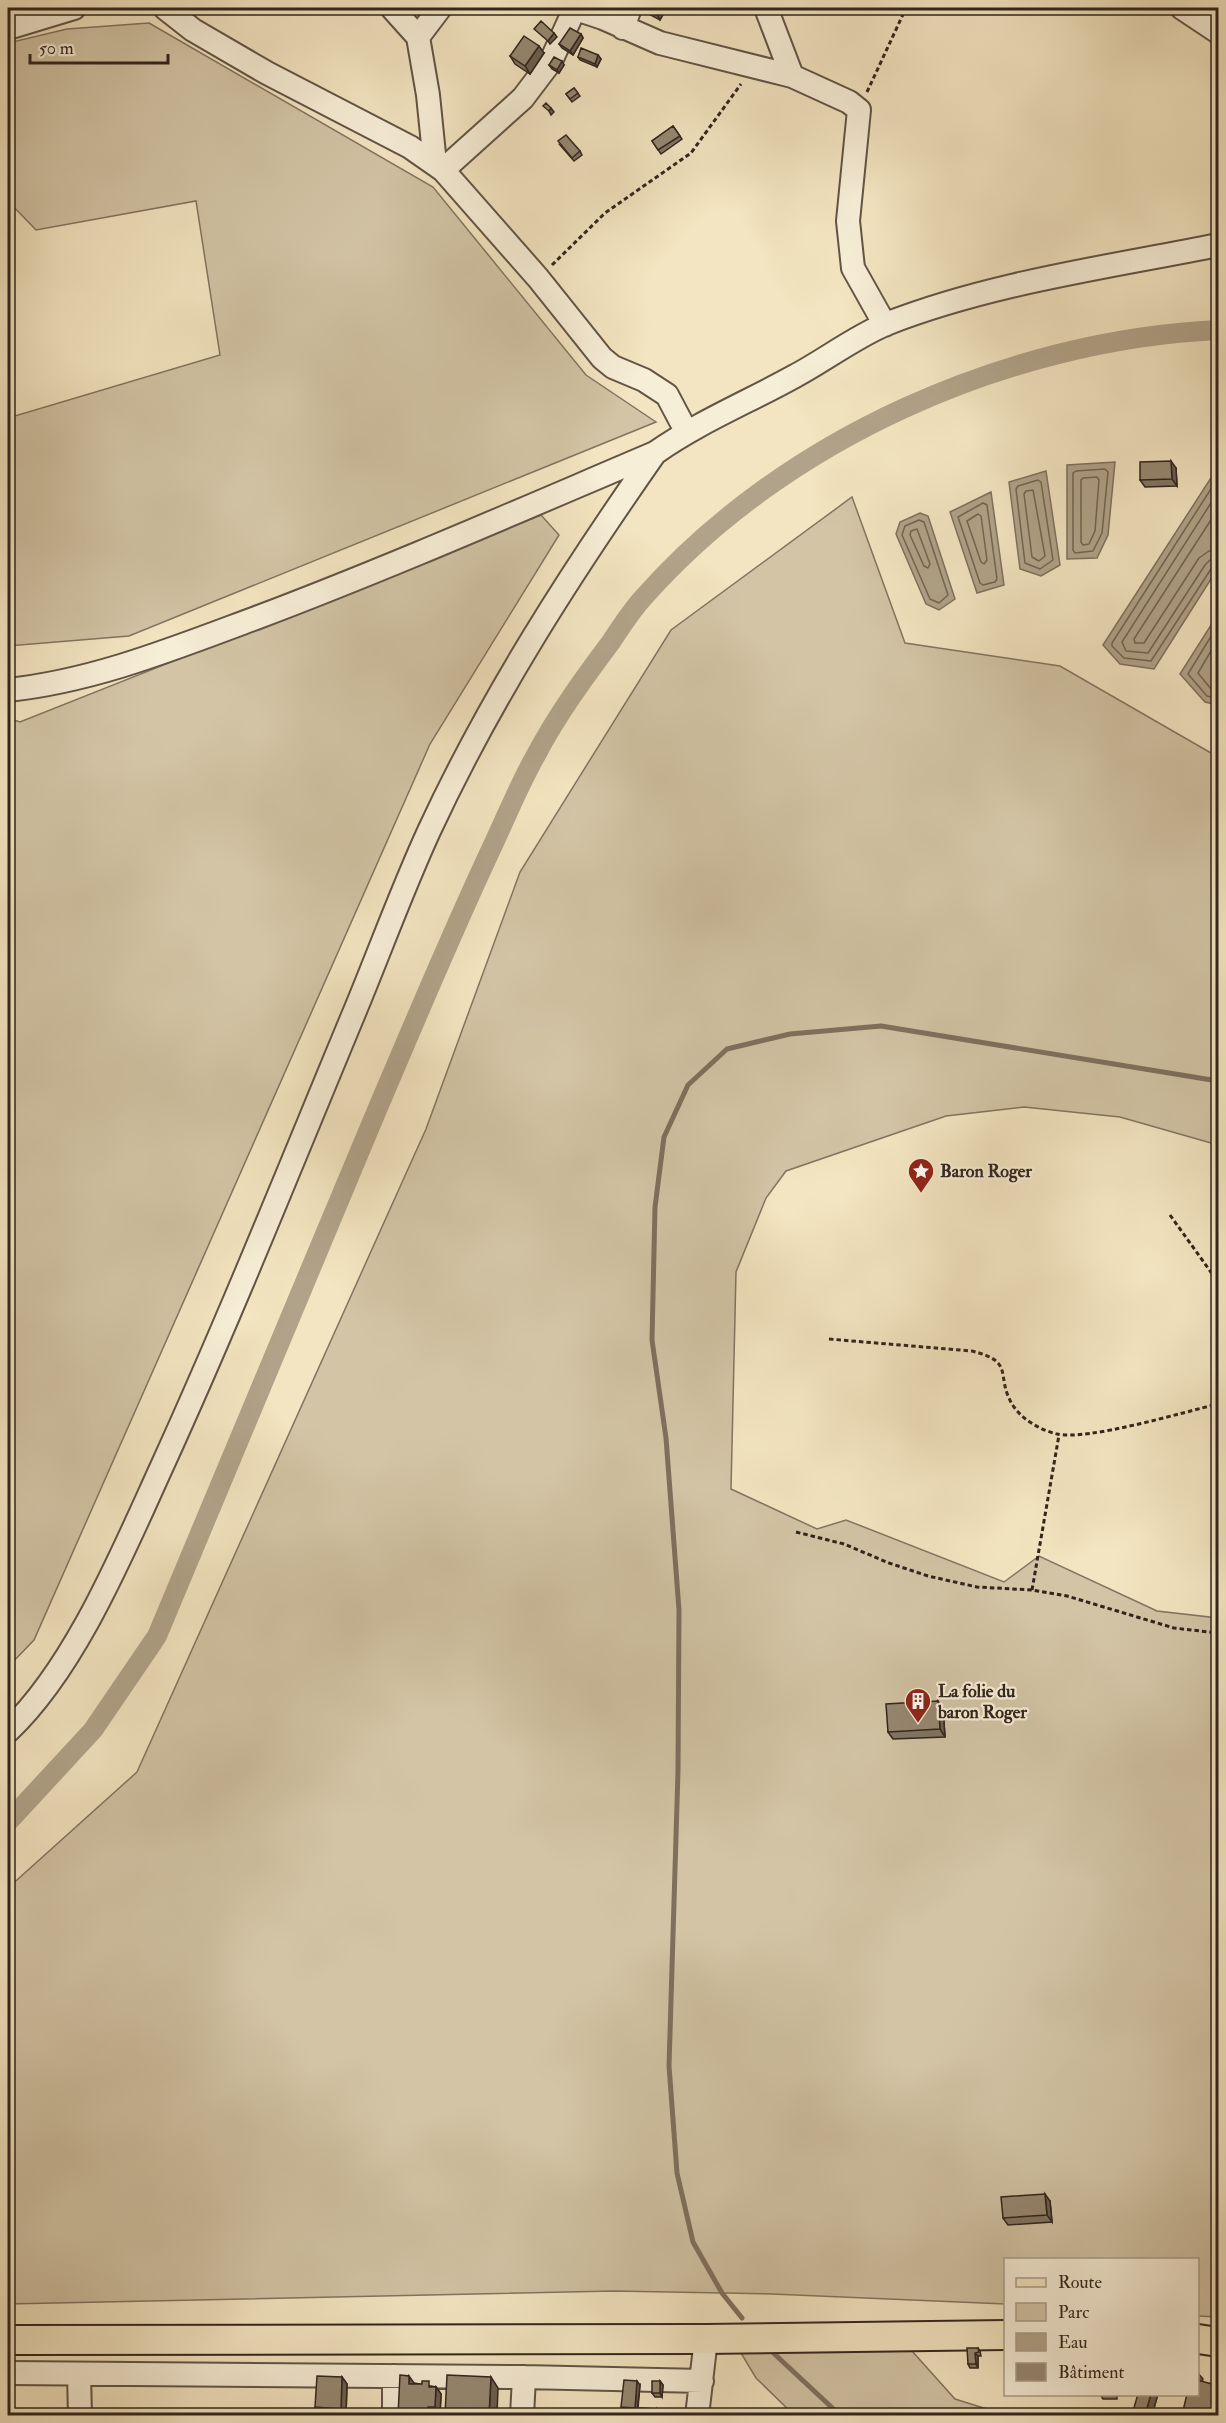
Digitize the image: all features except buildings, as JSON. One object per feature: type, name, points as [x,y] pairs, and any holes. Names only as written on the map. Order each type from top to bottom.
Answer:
[{"type":"main road","points":[[8,2340],[706,2339],[1004,2335]]},
{"type":"main road","points":[[1199,2339],[1218,2342]]},
{"type":"street","points":[[8,28],[74,8]]},
{"type":"street","points":[[165,8],[193,30],[267,73],[410,147],[439,167],[538,278],[602,358],[613,367],[644,380],[667,395],[686,431]]},
{"type":"street","points":[[392,8],[418,37],[439,167]]},
{"type":"street","points":[[418,37],[440,8]]},
{"type":"street","points":[[439,167],[523,98],[550,61],[574,8],[603,18],[627,18],[660,43],[792,76],[849,102],[859,110],[848,221],[853,268],[885,325]]},
{"type":"street","points":[[766,8],[792,76]]},
{"type":"street","points":[[1182,8],[1218,32]]},
{"type":"street","points":[[8,690],[46,686],[79,679],[179,647],[353,582],[655,453],[686,431],[795,376],[885,325],[954,302],[1036,280],[1218,245]]},
{"type":"street","points":[[8,1731],[24,1715],[69,1653],[119,1561],[216,1347],[429,831],[518,662],[565,586],[655,453]]},
{"type":"street","points":[[700,2413],[706,2339]]},
{"type":"street","points":[[8,2373],[524,2377],[702,2381]]},
{"type":"street","points":[[79,2374],[80,2415]]},
{"type":"street","points":[[394,2376],[394,2415]]},
{"type":"street","points":[[522,2415],[524,2377]]},
{"type":"path","points":[[859,110],[906,8]]},
{"type":"path","points":[[538,278],[605,213],[691,153],[735,90],[756,67]]},
{"type":"path","points":[[1170,1215],[1218,1282]]},
{"type":"path","points":[[829,1339],[972,1351],[992,1356],[1000,1365],[1012,1404],[1034,1426],[1059,1435],[1091,1433],[1218,1404]]},
{"type":"path","points":[[1032,1590],[1059,1435]]},
{"type":"path","points":[[796,1532],[844,1544],[928,1576],[977,1587],[1032,1590],[1067,1596],[1174,1628],[1218,1633]]},
{"type":"green space","points":[[149,23],[433,187],[586,375],[656,422],[129,636],[8,646],[8,418],[220,355],[196,201],[36,230],[8,201],[8,43],[67,29]]},
{"type":"green space","points":[[852,497],[905,643],[1060,666],[1218,757],[1218,1145],[1120,1117],[1024,1107],[946,1116],[786,1171],[766,1198],[736,1272],[731,1489],[817,1529],[846,1520],[1004,1582],[1039,1556],[1157,1611],[1218,1618],[1218,2317],[1199,2316],[1199,2258],[1004,2258],[1004,2304],[772,2294],[614,2291],[8,2304],[8,1888],[137,1772],[426,1129],[520,872],[671,630]]},
{"type":"green space","points":[[541,515],[559,535],[430,744],[34,1640],[8,1667],[8,718],[20,722]]},
{"type":"green space","points":[[903,2341],[955,2399],[1006,2415],[794,2415],[756,2378],[738,2348]]},
{"type":"water","points":[[1115,462],[1108,535],[1097,558],[1067,559],[1067,465]]},
{"type":"water","points":[[1218,467],[1218,568],[1154,669],[1120,664],[1103,645]]},
{"type":"water","points":[[1046,471],[1060,565],[1041,576],[1020,569],[1009,482]]},
{"type":"water","points":[[991,492],[1004,585],[977,593],[950,512]]},
{"type":"water","points":[[920,513],[928,516],[955,599],[939,610],[926,604],[896,534],[900,522]]},
{"type":"water","points":[[1218,614],[1218,705],[1205,702],[1180,674]]},
{"type":"waterway","points":[[8,1822],[93,1730],[157,1636],[377,1110],[519,788],[562,711],[630,614],[699,541],[762,490],[831,446],[904,408],[981,377],[1059,354],[1139,338],[1218,330]]},
{"type":"waterway","points":[[742,2318],[722,2293],[693,2242],[677,2173],[669,2066],[678,1771],[679,1610],[666,1438],[652,1340],[655,1207],[664,1137],[688,1085],[727,1049],[790,1034],[881,1026],[1218,1081]]},
{"type":"waterway","points":[[768,2348],[841,2416]]},
{"type":"place","name":"Baron Roger","points":[[921,1194]]},
{"type":"place","name":"La folie du baron Roger","points":[[918,1724]]}]
